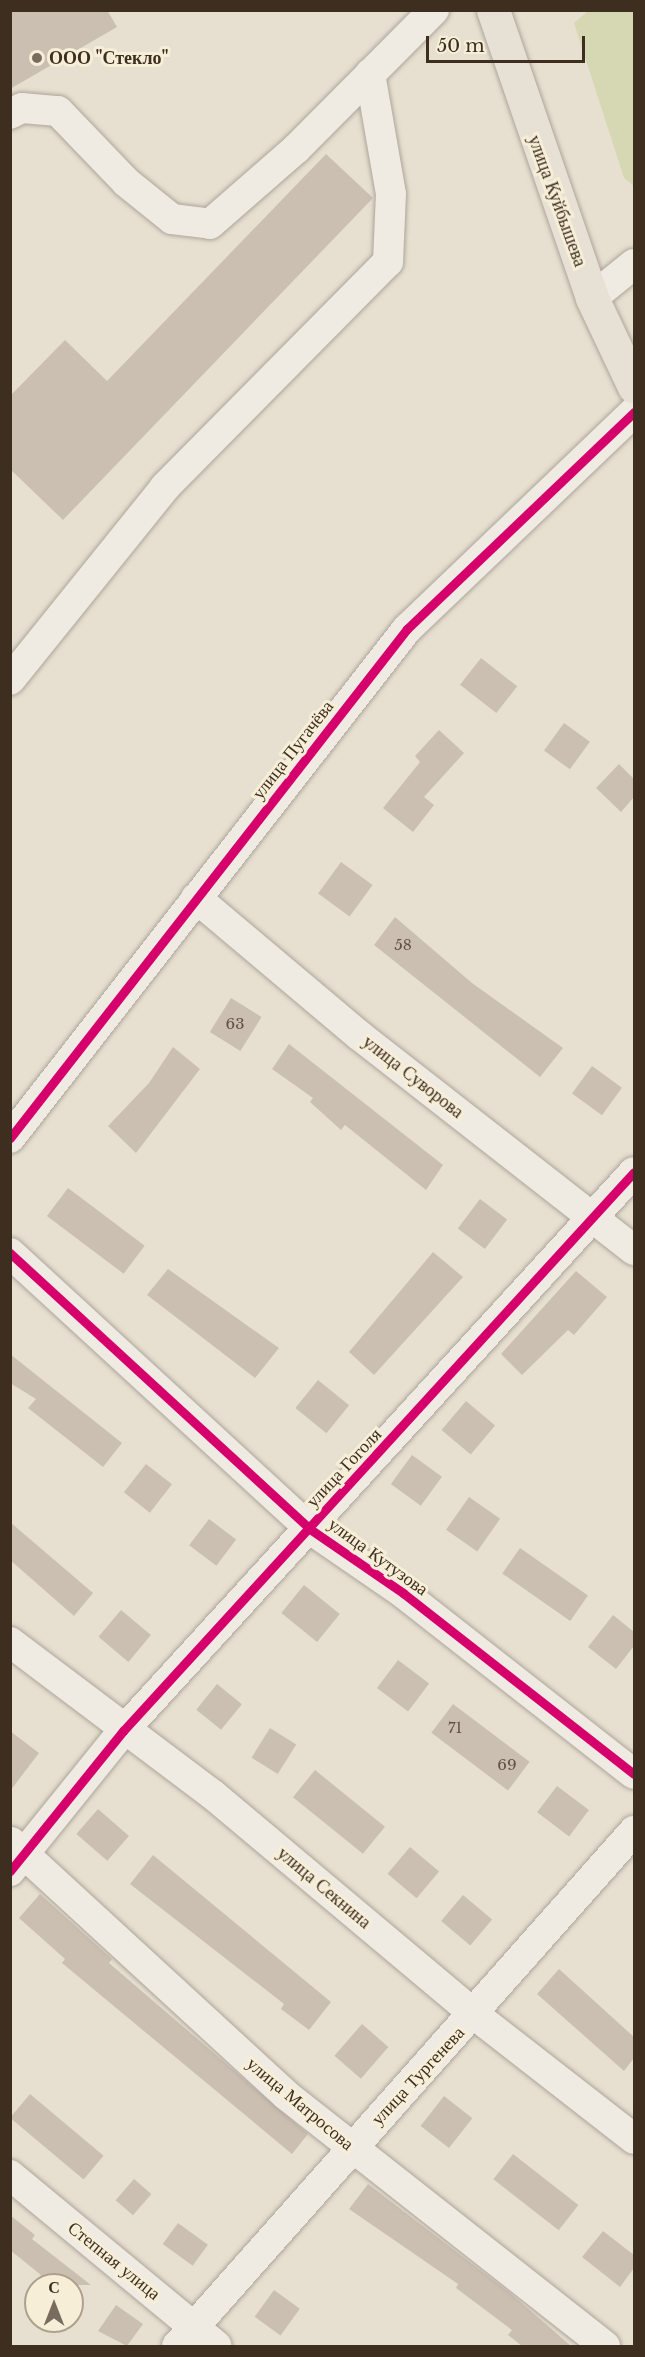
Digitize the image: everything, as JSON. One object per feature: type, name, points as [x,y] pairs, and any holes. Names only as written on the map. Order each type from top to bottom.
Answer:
[{"type":"main road","name":"улица Куйбышева","points":[[493,10],[591,298],[634,387]]},
{"type":"street","points":[[10,114],[22,108],[58,111],[126,182],[172,219],[210,224],[370,74],[434,10]]},
{"type":"street","points":[[10,680],[165,487],[388,262],[391,194],[370,74]]},
{"type":"street","points":[[591,298],[634,264]]},
{"type":"street","name":"улица Пугачёва","points":[[10,1138],[407,629],[634,412]]},
{"type":"street","name":"улица Суворова","points":[[196,898],[634,1250]]},
{"type":"street","name":"улица Гоголя","points":[[15,1856],[123,1731],[596,1220],[634,1172]]},
{"type":"street","name":"улица Кутузова","points":[[10,1253],[310,1529],[403,1593],[634,1774]]},
{"type":"street","name":"улица Секнина","points":[[10,1642],[123,1731],[212,1794],[475,2015],[634,2139]]},
{"type":"street","name":"улица Тургенева","points":[[185,2336],[352,2147],[475,2015],[634,1831]]},
{"type":"street","name":"улица Матросова","points":[[15,1856],[352,2147],[605,2346]]},
{"type":"street","name":"Степная улица","points":[[10,2175],[185,2336],[217,2346]]},
{"type":"green space","points":[[588,11],[634,11],[634,186],[624,178],[574,23]]},
{"type":"building","name":"ООО \"Стекло\"","points":[[10,10],[107,10],[117,27],[10,89]]},
{"type":"building","points":[[326,154],[373,198],[63,520],[10,469],[10,396],[65,340],[107,381]]},
{"type":"building","points":[[481,658],[517,686],[496,713],[460,685]]},
{"type":"building","points":[[564,723],[590,742],[570,769],[544,751]]},
{"type":"building","points":[[439,730],[464,753],[424,797],[434,805],[413,832],[383,808],[420,762],[415,756]]},
{"type":"building","points":[[619,764],[634,779],[634,797],[621,812],[596,788]]},
{"type":"building","points":[[341,862],[373,885],[350,916],[318,894]]},
{"type":"building","points":[[395,917],[472,983],[563,1048],[540,1077],[374,945]]},
{"type":"building","points":[[231,998],[262,1017],[240,1051],[210,1032]]},
{"type":"building","points":[[289,1044],[443,1165],[426,1190],[345,1125],[341,1130],[310,1102],[313,1098],[272,1069]]},
{"type":"building","points":[[173,1047],[200,1069],[136,1153],[108,1126],[149,1083]]},
{"type":"building","points":[[592,1066],[622,1088],[602,1115],[572,1094]]},
{"type":"building","points":[[68,1188],[145,1246],[124,1274],[47,1216]]},
{"type":"building","points":[[480,1199],[507,1219],[485,1249],[458,1229]]},
{"type":"building","points":[[433,1252],[463,1277],[374,1375],[349,1352]]},
{"type":"building","points":[[168,1269],[279,1348],[255,1378],[147,1295]]},
{"type":"building","points":[[576,1271],[607,1297],[574,1335],[568,1330],[522,1375],[501,1354]]},
{"type":"building","points":[[10,1354],[122,1443],[103,1467],[28,1408],[36,1399],[10,1383]]},
{"type":"building","points":[[318,1380],[349,1405],[326,1433],[295,1408]]},
{"type":"building","points":[[466,1401],[495,1425],[471,1455],[442,1430]]},
{"type":"building","points":[[412,1455],[442,1477],[421,1506],[391,1484]]},
{"type":"building","points":[[146,1464],[172,1484],[150,1513],[124,1492]]},
{"type":"building","points":[[469,1497],[500,1519],[477,1552],[446,1530]]},
{"type":"building","points":[[209,1519],[236,1539],[216,1566],[189,1545]]},
{"type":"building","points":[[10,1522],[93,1593],[74,1616],[10,1560]]},
{"type":"building","points":[[520,1548],[588,1596],[570,1621],[502,1573]]},
{"type":"building","points":[[304,1585],[340,1614],[317,1642],[281,1613]]},
{"type":"building","points":[[121,1610],[151,1635],[128,1662],[99,1637]]},
{"type":"building","points":[[613,1615],[634,1632],[634,1646],[616,1669],[588,1647]]},
{"type":"building","points":[[398,1660],[429,1683],[408,1711],[377,1688]]},
{"type":"building","points":[[217,1684],[242,1704],[221,1730],[196,1710]]},
{"type":"building","points":[[453,1704],[530,1762],[508,1791],[431,1733]]},
{"type":"building","points":[[270,1728],[296,1744],[278,1774],[251,1758]]},
{"type":"building","points":[[10,1731],[39,1753],[10,1791]]},
{"type":"building","points":[[315,1770],[385,1827],[363,1854],[293,1797]]},
{"type":"building","points":[[557,1786],[589,1810],[569,1836],[537,1812]]},
{"type":"building","points":[[98,1809],[129,1836],[107,1861],[76,1834]]},
{"type":"building","points":[[410,1847],[439,1871],[417,1898],[388,1874]]},
{"type":"building","points":[[153,1855],[331,2002],[309,2030],[281,2009],[284,2004],[130,1884]]},
{"type":"building","points":[[40,1894],[112,1959],[109,1963],[308,2134],[292,2154],[62,1963],[65,1959],[19,1918]]},
{"type":"building","points":[[463,1895],[492,1919],[470,1945],[441,1921]]},
{"type":"building","points":[[559,1969],[634,2037],[634,2058],[624,2071],[537,1994]]},
{"type":"building","points":[[362,2024],[388,2047],[361,2079],[334,2056]]},
{"type":"building","points":[[30,2094],[104,2156],[84,2179],[10,2118]]},
{"type":"building","points":[[444,2096],[472,2118],[449,2148],[421,2126]]},
{"type":"building","points":[[513,2154],[578,2205],[559,2230],[493,2179]]},
{"type":"building","points":[[134,2179],[151,2194],[133,2215],[116,2200]]},
{"type":"building","points":[[368,2184],[510,2293],[571,2346],[522,2346],[508,2335],[512,2330],[456,2288],[458,2284],[349,2209]]},
{"type":"building","points":[[10,2215],[35,2235],[32,2239],[76,2273],[39,2273],[10,2250]]},
{"type":"building","points":[[178,2223],[208,2245],[193,2266],[163,2244]]},
{"type":"building","points":[[603,2231],[634,2255],[634,2268],[620,2287],[582,2257]]},
{"type":"building","points":[[274,2290],[300,2309],[280,2336],[255,2317]]},
{"type":"building","points":[[116,2305],[143,2324],[127,2346],[98,2331]]},
{"type":"cycle path","points":[[10,1138],[407,629],[634,412]]},
{"type":"cycle path","points":[[10,1871],[123,1731],[634,1172]]},
{"type":"cycle path","points":[[10,1253],[310,1529],[403,1593],[634,1774]]},
{"type":"place","name":"ООО \"Стекло\"","points":[[37,58]]}]
